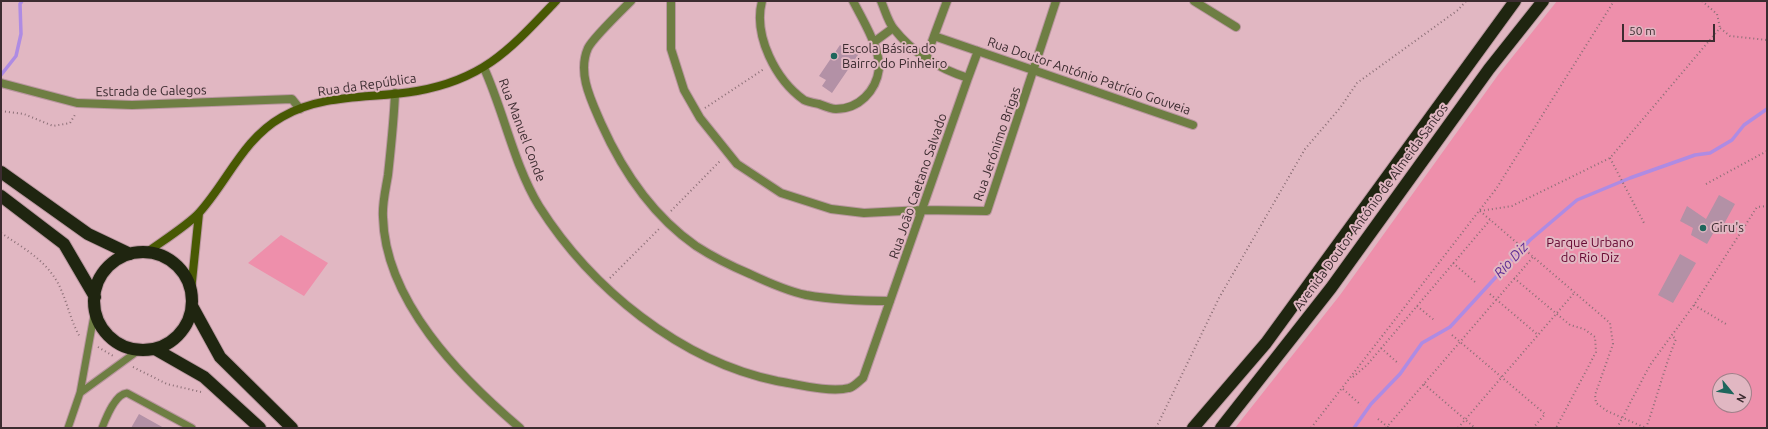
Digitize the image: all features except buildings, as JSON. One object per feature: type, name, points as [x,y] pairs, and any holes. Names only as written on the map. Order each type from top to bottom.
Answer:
[{"type":"highway","name":"Avenida Doutor António de Almeida Santos","points":[[1193,428],[1266,343],[1515,1]]},
{"type":"highway","name":"Avenida Doutor António de Almeida Santos","points":[[1221,428],[1331,288],[1489,69],[1543,1]]},
{"type":"highway","points":[[1,172],[88,234],[130,254]]},
{"type":"highway","points":[[1,196],[64,244],[95,297]]},
{"type":"highway","points":[[146,252],[162,256],[175,264],[185,276],[191,290],[192,306],[188,320],[180,333],[169,343],[155,349],[139,350],[123,346],[109,336],[100,323],[95,310],[95,297],[98,282],[106,270],[117,260],[130,254],[146,252]]},
{"type":"highway","points":[[192,306],[220,357],[292,428]]},
{"type":"highway","points":[[155,349],[204,377],[260,428]]},
{"type":"street","name":"Rua da República","points":[[199,213],[243,151],[256,137],[282,117],[300,109],[337,99],[417,91],[450,83],[484,68],[505,54],[556,1]]},
{"type":"street","points":[[630,1],[589,47],[583,66],[588,94],[606,135],[632,181],[666,220],[696,245],[725,263],[766,282],[805,295],[859,301],[890,301]]},
{"type":"street","points":[[671,1],[671,48],[684,90],[697,114],[737,164],[781,193],[831,209],[864,213],[922,210]]},
{"type":"street","points":[[762,1],[759,10],[762,36],[773,63],[789,87],[806,101],[836,109],[857,104],[872,90],[879,68],[874,42],[853,1]]},
{"type":"street","points":[[880,1],[893,28],[926,58],[950,72],[968,78]]},
{"type":"street","points":[[926,58],[947,1]]},
{"type":"street","points":[[1035,70],[1056,1]]},
{"type":"street","points":[[1194,1],[1236,27]]},
{"type":"street","points":[[874,42],[893,28]]},
{"type":"street","name":"Rua Doutor António Patrício Gouveia","points":[[934,36],[1193,124]]},
{"type":"street","name":"Rua Doutor António Patrício Gouveia","points":[[968,78],[978,51]]},
{"type":"street","name":"Rua Manuel Conde","points":[[484,68],[495,92],[516,157],[539,205],[581,261],[604,284],[658,330],[712,359],[764,378],[815,388],[850,388],[864,378],[890,301]]},
{"type":"street","name":"Rua Jerónimo Brigas","points":[[922,210],[986,211],[1035,70]]},
{"type":"street","name":"Rua João Caetano Salvado","points":[[890,301],[968,78]]},
{"type":"street","name":"Estrada de Galegos","points":[[1,83],[77,103],[132,105],[292,99],[300,109]]},
{"type":"street","points":[[395,93],[393,128],[382,216],[386,245],[393,272],[405,296],[420,320],[448,356],[476,388],[520,428]]},
{"type":"street","points":[[146,252],[199,213]]},
{"type":"street","points":[[191,290],[199,213]]},
{"type":"lane","points":[[68,428],[80,392],[95,310]]},
{"type":"lane","points":[[80,392],[139,350]]},
{"type":"lane","points":[[102,428],[118,398],[124,393],[127,393],[192,428]]},
{"type":"path","points":[[1156,428],[1219,298],[1305,149],[1340,108],[1357,83],[1458,10],[1466,1]]},
{"type":"path","points":[[1311,428],[1350,380],[1363,360],[1496,189],[1614,1]]},
{"type":"path","points":[[1702,1],[1717,14],[1720,28],[1730,36],[1767,40]]},
{"type":"path","points":[[1480,211],[1512,206],[1610,158],[1720,28]]},
{"type":"path","points":[[697,114],[773,63]]},
{"type":"path","points":[[1,112],[24,114],[53,126],[70,123],[76,113],[77,103]]},
{"type":"path","points":[[1706,184],[1767,151]]},
{"type":"path","points":[[604,284],[666,220],[728,152]]},
{"type":"path","points":[[1610,158],[1644,223]]},
{"type":"path","points":[[1617,428],[1650,366],[1694,305],[1757,207],[1767,206]]},
{"type":"path","points":[[1480,211],[1610,323],[1613,344],[1595,395],[1596,404],[1607,412],[1646,428],[1656,398],[1662,372],[1676,339],[1672,336]]},
{"type":"path","points":[[1350,380],[1367,365],[1490,220]]},
{"type":"path","points":[[1,233],[37,257],[52,273],[62,290],[80,337],[167,384],[203,393]]},
{"type":"path","points":[[1378,419],[1388,428],[1533,257]]},
{"type":"path","points":[[1453,264],[1475,282]]},
{"type":"path","points":[[1514,278],[1570,325],[1584,329],[1594,337],[1596,352],[1556,428]]},
{"type":"path","points":[[1458,428],[1575,292]]},
{"type":"path","points":[[1490,294],[1538,335]]},
{"type":"path","points":[[1694,305],[1726,324]]},
{"type":"path","points":[[1417,306],[1434,320]]},
{"type":"path","points":[[1452,335],[1545,414],[1533,428]]},
{"type":"path","points":[[1381,348],[1399,364]]},
{"type":"path","points":[[1424,384],[1476,428]]},
{"type":"path","points":[[1343,389],[1361,404]]},
{"type":"green space","name":"Parque Urbano do Rio Diz","points":[[1557,1],[1767,1],[1767,428],[1235,428],[1340,295],[1498,75]]},
{"type":"green space","points":[[281,235],[328,263],[304,296],[248,263]]},
{"type":"waterway","points":[[1,75],[16,56],[21,34],[20,4],[22,1]]},
{"type":"waterway","name":"Rio Diz","points":[[1354,428],[1371,404],[1400,374],[1422,343],[1450,327],[1530,240],[1577,200],[1630,178],[1695,155],[1710,153],[1732,140],[1744,125],[1767,109]]},
{"type":"place","name":"Escola Básica do Bairro do Pinheiro","points":[[834,56]]},
{"type":"place","name":"Giru's","points":[[1703,228]]}]
